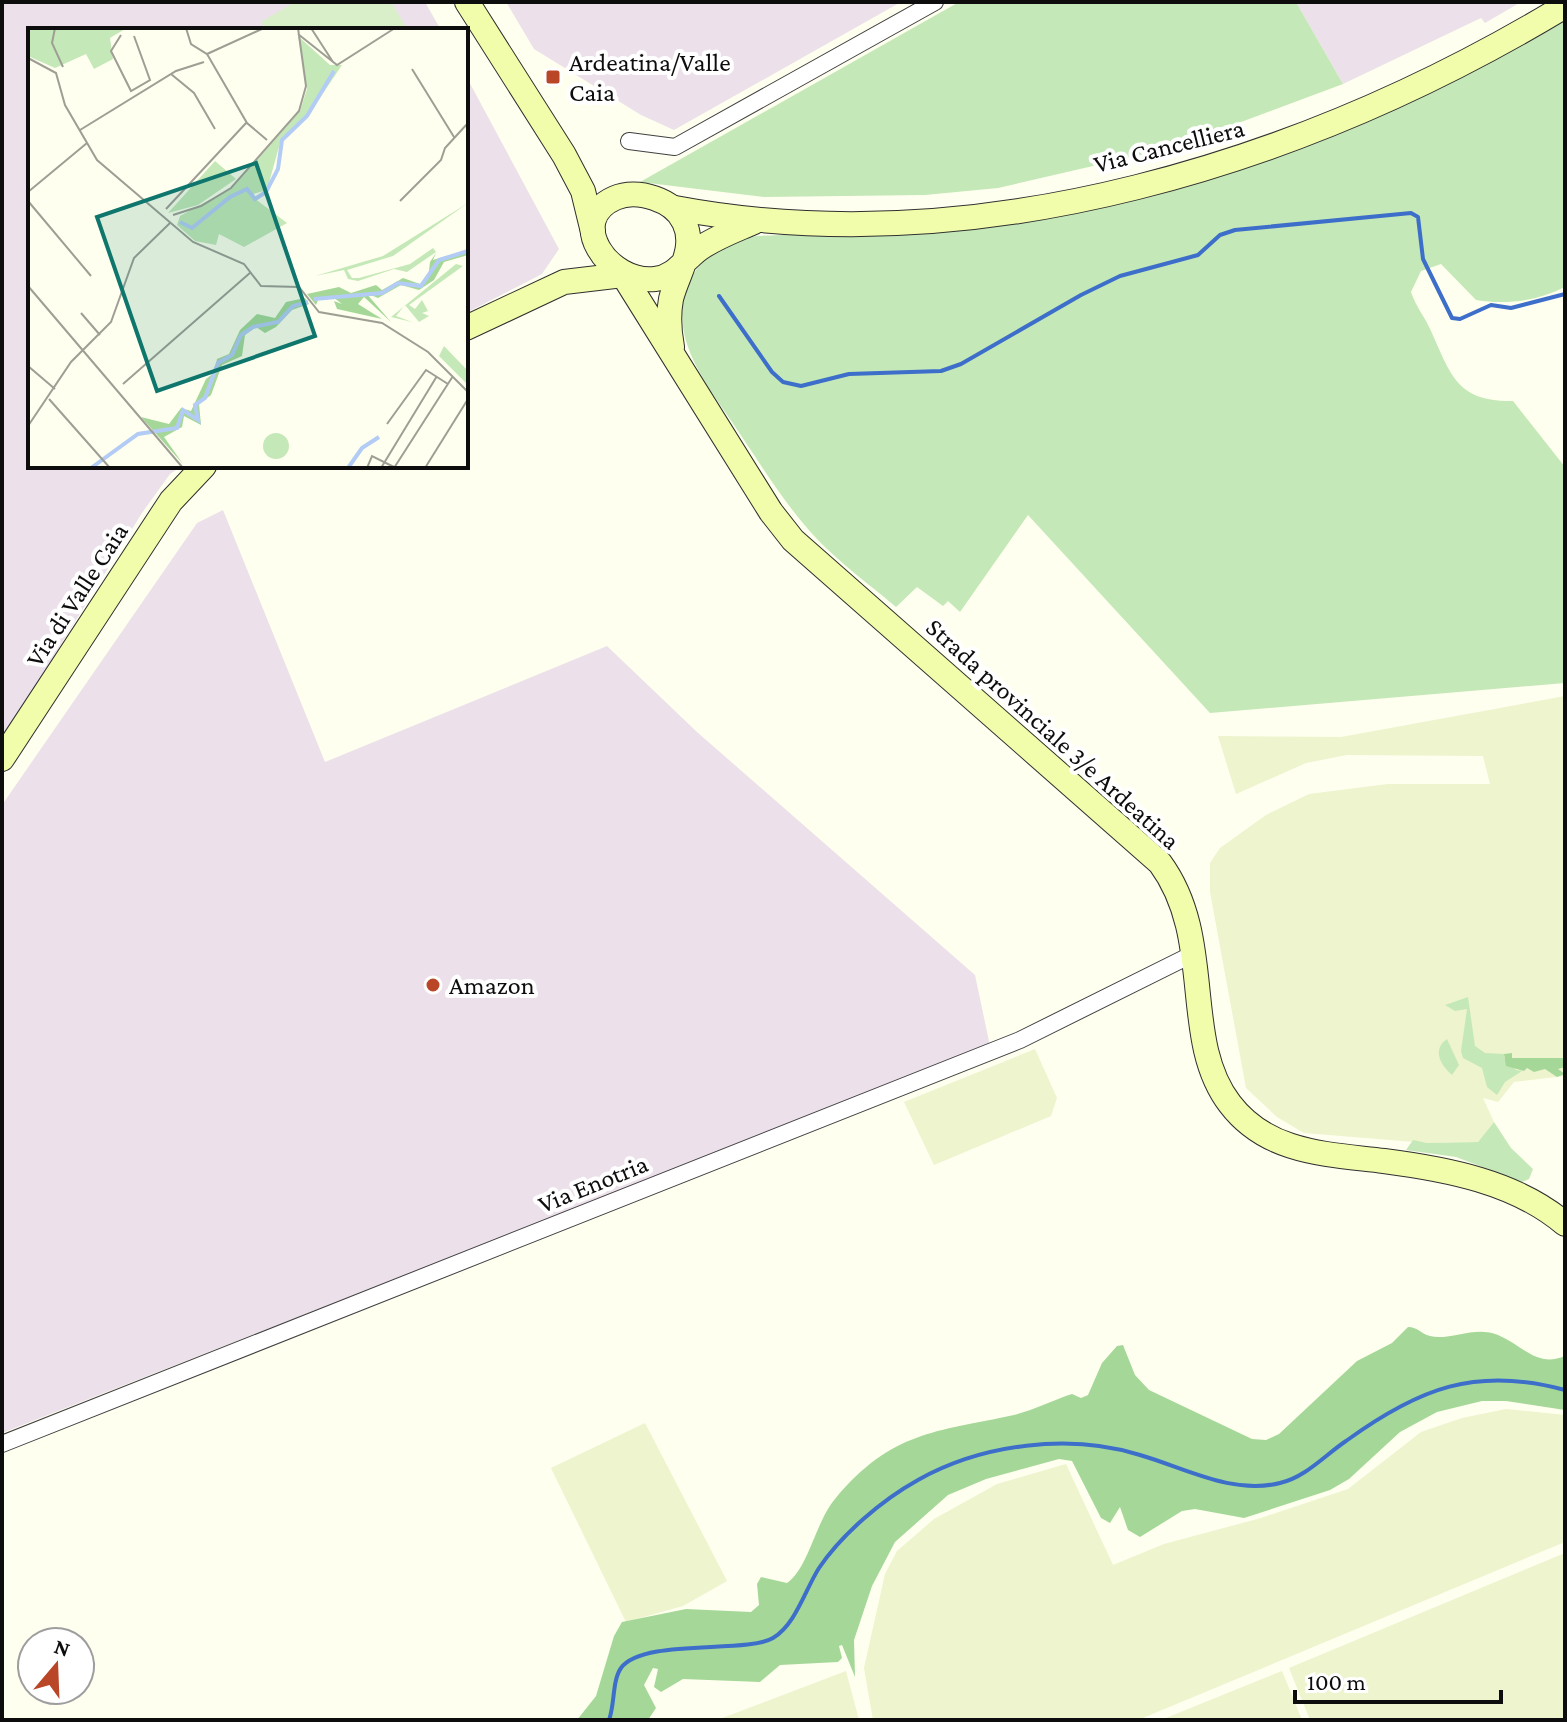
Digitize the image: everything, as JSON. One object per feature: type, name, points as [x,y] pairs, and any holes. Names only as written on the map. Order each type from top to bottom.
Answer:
[{"type":"main road","points":[[467,2],[564,155],[583,191],[594,238],[605,260],[623,275]]},
{"type":"main road","name":"Via Cancelliera","points":[[675,208],[757,221],[870,224],[954,219],[1058,202],[1181,175],[1269,149],[1348,117],[1424,83],[1565,6]]},
{"type":"main road","points":[[564,155],[591,181],[625,195],[648,197],[675,208],[686,226],[684,263],[670,306],[674,355]]},
{"type":"main road","points":[[564,282],[594,238],[596,219],[602,207],[625,195]]},
{"type":"main road","name":"Via Cancelliera","points":[[684,263],[717,239],[757,221]]},
{"type":"main road","points":[[468,327],[564,282],[623,275],[660,279],[684,263]]},
{"type":"main road","name":"Strada provinciale 3/e Ardeatina","points":[[623,275],[788,535],[1156,857],[1185,907],[1212,1070],[1228,1100],[1251,1124],[1304,1151],[1420,1167],[1482,1181],[1528,1198],[1565,1224]]},
{"type":"main road","name":"Via di Valle Caia","points":[[2,759],[171,501],[202,468]]},
{"type":"street","points":[[629,141],[675,147],[935,2]]},
{"type":"street","name":"Via Enotria","points":[[2,1444],[1020,1040],[1195,953]]},
{"type":"shaded area","points":[[2,2],[425,2],[440,28],[28,28],[28,468],[179,468],[170,474],[142,513],[2,740]]},
{"type":"shaded area","points":[[506,2],[901,2],[674,130],[641,115],[534,49]]},
{"type":"shaded area","points":[[1296,2],[1521,2],[1485,23],[1481,18],[1343,84]]},
{"type":"shaded area","points":[[468,80],[559,249],[542,274],[468,312]]},
{"type":"shaded area","points":[[223,510],[325,762],[607,646],[697,732],[975,975],[990,1046],[2,1433],[2,805],[197,523]]},
{"type":"green space","points":[[295,2],[391,2],[407,28],[265,28],[261,22]]},
{"type":"green space","points":[[959,2],[1296,2],[1343,84],[1171,148],[998,188],[925,195],[764,197],[640,182]]},
{"type":"green space","points":[[1565,15],[1565,287],[1522,301],[1476,300],[1441,264],[1421,271],[1411,292],[1458,383],[1479,397],[1513,401],[1565,467],[1565,683],[1210,713],[1028,515],[960,612],[948,601],[943,606],[917,587],[896,607],[826,548],[795,513],[705,381],[687,345],[683,308],[692,277],[705,260],[734,243],[756,236],[944,229],[1178,184]]},
{"type":"green space","points":[[1565,696],[1565,1076],[1514,1082],[1498,1102],[1483,1098],[1494,1122],[1478,1142],[1427,1143],[1304,1133],[1277,1117],[1246,1088],[1210,892],[1210,863],[1220,848],[1266,815],[1309,794],[1388,784],[1490,784],[1483,756],[1347,755],[1306,763],[1236,794],[1218,736],[1341,737]]},
{"type":"green space","points":[[1468,997],[1475,1046],[1485,1053],[1504,1054],[1516,1070],[1522,1071],[1505,1082],[1497,1095],[1487,1087],[1482,1068],[1463,1058],[1461,1051],[1467,1009],[1455,1011],[1445,1005]]},
{"type":"green space","points":[[1447,1039],[1459,1065],[1452,1075],[1439,1057],[1440,1047]]},
{"type":"green space","points":[[1035,1049],[1057,1098],[1051,1116],[934,1165],[904,1102]]},
{"type":"green space","points":[[1512,1053],[1512,1058],[1565,1058],[1565,1067],[1558,1069],[1565,1074],[1557,1077],[1545,1069],[1534,1072],[1527,1068],[1524,1071],[1506,1066],[1504,1054]]},
{"type":"green space","points":[[1494,1122],[1511,1148],[1533,1169],[1529,1179],[1522,1182],[1456,1157],[1406,1150],[1413,1140],[1427,1143],[1478,1142]]},
{"type":"green space","points":[[1408,1327],[1438,1337],[1489,1332],[1538,1357],[1555,1359],[1565,1356],[1565,1410],[1506,1401],[1482,1401],[1437,1412],[1400,1432],[1349,1479],[1330,1490],[1244,1518],[1195,1509],[1182,1511],[1140,1537],[1128,1530],[1120,1507],[1110,1523],[1101,1518],[1072,1461],[1059,1459],[986,1479],[948,1495],[895,1542],[872,1586],[854,1640],[855,1677],[842,1645],[839,1646],[842,1658],[838,1662],[780,1665],[760,1682],[683,1679],[661,1692],[654,1687],[658,1669],[653,1668],[644,1685],[656,1708],[648,1720],[577,1720],[596,1696],[614,1636],[622,1622],[686,1609],[751,1612],[759,1605],[757,1584],[761,1577],[787,1583],[801,1567],[822,1519],[835,1499],[856,1477],[896,1447],[938,1431],[1021,1413],[1072,1394],[1081,1398],[1088,1395],[1102,1363],[1117,1346],[1123,1345],[1135,1375],[1149,1390],[1252,1439],[1266,1440],[1279,1434],[1357,1361],[1392,1343]]},
{"type":"green space","points":[[1506,1409],[1565,1415],[1565,1542],[1138,1720],[873,1720],[864,1668],[885,1574],[897,1551],[934,1519],[997,1484],[1066,1464],[1113,1565],[1164,1544],[1261,1518],[1348,1489],[1421,1432],[1462,1418]]},
{"type":"green space","points":[[645,1423],[727,1581],[683,1606],[626,1622],[551,1468]]},
{"type":"green space","points":[[1565,1553],[1565,1720],[1310,1720],[1289,1668]]},
{"type":"green space","points":[[846,1671],[859,1720],[717,1720]]},
{"type":"green space","points":[[1282,1671],[1302,1720],[1161,1720]]},
{"type":"waterway","points":[[719,296],[772,372],[783,382],[801,386],[849,374],[941,371],[961,364],[1081,295],[1120,276],[1198,255],[1220,235],[1235,230],[1411,213],[1418,217],[1423,259],[1452,318],[1460,319],[1491,305],[1511,308],[1565,294]]},
{"type":"waterway","points":[[609,1720],[618,1673],[633,1659],[650,1653],[760,1643],[773,1638],[794,1616],[828,1555],[864,1519],[918,1480],[970,1458],[1026,1446],[1084,1445],[1140,1455],[1226,1483],[1262,1486],[1298,1476],[1373,1423],[1424,1395],[1476,1382],[1504,1380],[1565,1390]]},
{"type":"place","name":"Ardeatina/Valle Caia","points":[[553,77]]},
{"type":"place","name":"Amazon","points":[[433,985]]}]
